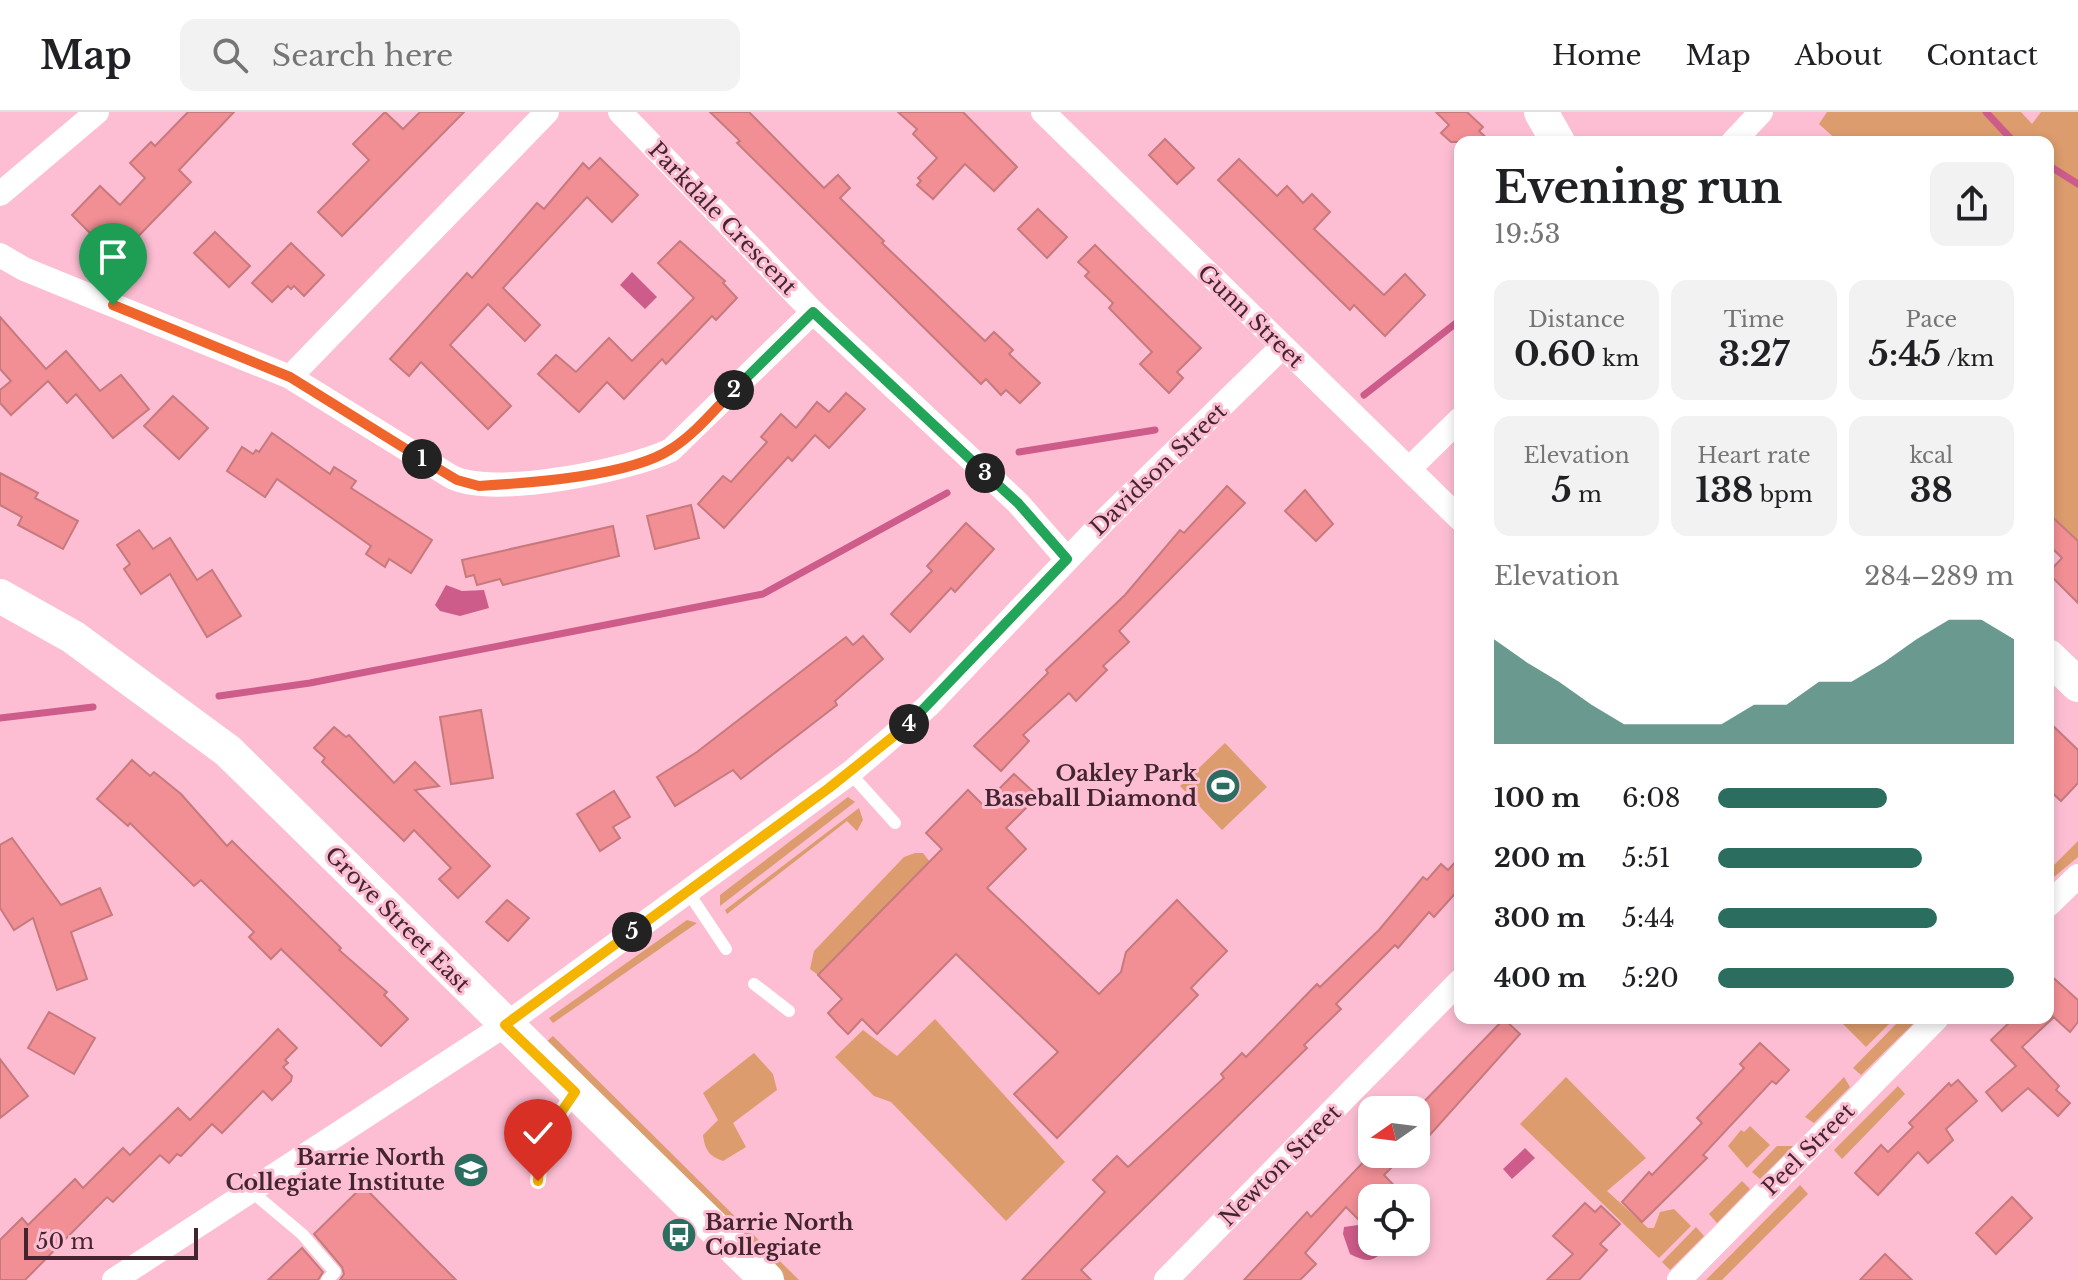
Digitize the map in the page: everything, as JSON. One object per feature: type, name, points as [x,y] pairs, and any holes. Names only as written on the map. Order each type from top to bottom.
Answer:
[{"type":"street","points":[[0,194],[97,112]]},
{"type":"street","points":[[290,377],[547,112]]},
{"type":"street","name":"Parkdale Crescent","points":[[620,112],[813,312],[1018,503],[1067,559]]},
{"type":"street","name":"Gunn Street","points":[[1043,112],[1454,513]]},
{"type":"street","points":[[1541,112],[1555,136]]},
{"type":"street","points":[[1739,136],[1761,112]]},
{"type":"street","points":[[0,255],[24,269],[290,377],[457,480],[479,486],[518,484],[622,468],[647,462],[671,450],[813,312]]},
{"type":"street","name":"Davidson Street","points":[[114,1280],[505,1025],[850,773],[928,706],[1067,559],[1282,347]]},
{"type":"street","points":[[1409,469],[1454,425]]},
{"type":"street","name":"Grove Street East","points":[[0,596],[73,637],[228,751],[767,1280]]},
{"type":"street","points":[[2054,662],[2078,685]]},
{"type":"street","points":[[2054,899],[2078,876]]},
{"type":"street","name":"Newton Street","points":[[1166,1280],[1454,987]]},
{"type":"street","name":"Peel Street","points":[[1679,1280],[1931,1024]]},
{"type":"lane","points":[[850,773],[895,823]]},
{"type":"lane","points":[[688,892],[726,949]]},
{"type":"lane","points":[[754,984],[789,1011]]},
{"type":"lane","points":[[768,996],[768,1014]]},
{"type":"lane","points":[[538,1181],[541,1142],[575,1092]]},
{"type":"lane","points":[[251,1191],[302,1234],[335,1272],[327,1280]]},
{"type":"shaded area","points":[[1827,112],[2021,112],[2032,124],[2041,112],[2078,112],[2078,548],[2054,526],[2054,136],[1832,136],[1819,124]]},
{"type":"shaded area","points":[[632,272],[657,297],[645,309],[620,285]]},
{"type":"shaded area","points":[[446,585],[462,591],[484,590],[489,608],[460,616],[440,611],[435,605]]},
{"type":"shaded area","name":"Oakley Park Baseball Diamond","points":[[1225,743],[1267,787],[1222,830],[1180,786]]},
{"type":"shaded area","points":[[848,797],[855,802],[720,906],[720,895]]},
{"type":"shaded area","points":[[859,808],[863,820],[857,831],[847,821],[727,914],[725,910]]},
{"type":"shaded area","points":[[2078,841],[2078,857],[2054,877],[2054,865]]},
{"type":"shaded area","points":[[923,853],[930,862],[818,975],[810,969],[814,951],[904,857]]},
{"type":"shaded area","points":[[687,920],[697,923],[553,1023],[549,1018]]},
{"type":"shaded area","points":[[935,1019],[1065,1162],[1006,1221],[891,1102],[874,1096],[835,1057],[863,1030],[897,1056]]},
{"type":"shaded area","points":[[1843,1024],[1889,1024],[1866,1047]]},
{"type":"shaded area","points":[[1896,1024],[1913,1024],[1861,1075],[1853,1068]]},
{"type":"shaded area","points":[[553,1036],[799,1280],[785,1280],[546,1042]]},
{"type":"shaded area","points":[[754,1053],[773,1074],[777,1090],[733,1123],[746,1147],[723,1161],[711,1155],[705,1145],[703,1135],[718,1120],[703,1093]]},
{"type":"shaded area","points":[[1566,1077],[1646,1158],[1607,1191],[1648,1228],[1654,1228],[1660,1212],[1674,1209],[1691,1226],[1659,1258],[1520,1124]]},
{"type":"shaded area","points":[[1844,1077],[1850,1087],[1814,1123],[1805,1117]]},
{"type":"shaded area","points":[[1898,1086],[1905,1094],[1842,1159],[1834,1150]]},
{"type":"shaded area","points":[[1750,1126],[1770,1145],[1747,1168],[1728,1146],[1741,1130],[1744,1132]]},
{"type":"shaded area","points":[[1777,1146],[1793,1146],[1760,1179],[1752,1172]]},
{"type":"shaded area","points":[[1525,1148],[1535,1158],[1512,1179],[1503,1169]]},
{"type":"shaded area","points":[[1742,1181],[1750,1189],[1717,1223],[1709,1214]]},
{"type":"shaded area","points":[[1800,1185],[1808,1194],[1722,1280],[1706,1280]]},
{"type":"shaded area","points":[[1358,1225],[1358,1256],[1378,1256],[1365,1260],[1350,1254],[1343,1234],[1344,1227]]},
{"type":"shaded area","points":[[1696,1227],[1704,1236],[1670,1270],[1662,1262]]},
{"type":"building","points":[[188,112],[234,112],[179,170],[191,182],[121,254],[96,229],[91,234],[72,215],[100,186],[120,205],[145,178],[130,163],[151,142],[155,146]]},
{"type":"building","points":[[385,112],[403,129],[420,112],[464,112],[342,236],[318,212],[369,160],[353,144]]},
{"type":"building","points":[[710,112],[749,112],[824,188],[838,175],[850,188],[840,198],[884,241],[882,243],[985,341],[994,332],[1013,350],[1009,354],[1040,383],[1020,403],[1006,390],[1001,395],[986,379],[981,384],[737,143],[740,141]]},
{"type":"building","points":[[898,112],[963,112],[1017,167],[994,191],[965,164],[933,199],[917,185],[921,181],[918,178],[937,158],[913,134],[917,129]]},
{"type":"building","points":[[1436,112],[1467,112],[1483,127],[1479,131],[1484,136],[1454,136],[1454,142],[1451,142],[1441,133],[1449,125]]},
{"type":"building","points":[[1165,139],[1194,168],[1177,184],[1149,155]]},
{"type":"building","points":[[600,158],[638,195],[612,222],[587,197],[503,288],[540,325],[525,341],[488,304],[450,345],[511,406],[488,429],[421,362],[409,376],[390,359],[467,273],[472,278],[537,203],[544,209],[583,163],[589,169]]},
{"type":"building","points":[[1239,159],[1277,196],[1287,186],[1303,203],[1312,194],[1330,212],[1314,229],[1384,295],[1405,274],[1425,295],[1385,336],[1354,305],[1350,310],[1218,180]]},
{"type":"building","points":[[1038,209],[1067,237],[1047,258],[1018,229]]},
{"type":"building","points":[[215,232],[250,266],[229,287],[194,253]]},
{"type":"building","points":[[680,241],[725,281],[723,283],[737,298],[716,320],[712,316],[666,364],[662,359],[624,399],[607,382],[579,412],[538,374],[556,355],[576,372],[609,338],[632,361],[694,298],[658,263]]},
{"type":"building","points":[[291,243],[324,275],[304,296],[294,286],[291,289],[288,286],[272,302],[252,283]]},
{"type":"building","points":[[1095,245],[1201,348],[1177,372],[1183,378],[1169,393],[1140,364],[1152,352],[1109,308],[1113,303],[1085,276],[1089,272],[1078,262]]},
{"type":"building","points":[[0,317],[46,369],[66,351],[100,391],[121,375],[149,409],[113,438],[76,394],[67,403],[48,381],[11,415],[0,403],[0,390],[11,381],[0,369]]},
{"type":"building","points":[[846,393],[865,409],[829,448],[815,435],[792,461],[788,457],[724,528],[698,504],[723,476],[731,482],[767,442],[761,437],[781,414],[796,428],[817,402],[829,412]]},
{"type":"building","points":[[173,396],[208,428],[179,459],[144,426]]},
{"type":"building","points":[[272,433],[330,474],[334,467],[356,481],[351,488],[432,540],[411,573],[389,559],[385,567],[366,554],[371,546],[277,479],[265,497],[227,471],[242,447],[253,454],[256,450],[259,452]]},
{"type":"building","points":[[0,473],[38,493],[35,498],[78,521],[63,549],[18,525],[22,517],[0,505]]},
{"type":"building","points":[[1227,486],[1245,503],[1119,631],[1129,642],[1103,666],[1107,670],[1076,701],[1069,693],[1023,735],[1029,741],[1001,771],[974,746],[1048,673],[1046,670],[1125,595],[1180,530],[1184,533]]},
{"type":"building","points":[[1305,490],[1333,524],[1316,541],[1285,511]]},
{"type":"building","points":[[691,505],[699,538],[655,549],[647,516]]},
{"type":"building","points":[[2054,519],[2078,541],[2078,603],[2054,579],[2054,567],[2062,558],[2054,550]]},
{"type":"building","points":[[966,523],[994,549],[955,592],[951,588],[910,632],[891,614],[932,571],[927,566]]},
{"type":"building","points":[[613,526],[619,556],[503,585],[500,579],[477,585],[474,575],[466,577],[462,560]]},
{"type":"building","points":[[139,530],[153,549],[170,538],[197,580],[212,570],[241,616],[207,637],[170,574],[141,594],[124,569],[130,564],[117,545]]},
{"type":"building","points":[[863,636],[883,659],[835,701],[837,705],[741,779],[733,770],[675,806],[657,777],[697,752],[846,637],[853,645]]},
{"type":"building","points":[[481,710],[493,778],[451,784],[440,717]]},
{"type":"building","points":[[334,727],[346,737],[349,735],[394,783],[415,762],[439,786],[415,790],[490,866],[458,898],[439,879],[451,868],[414,830],[404,841],[322,762],[325,758],[314,748]]},
{"type":"building","points":[[2054,727],[2078,750],[2078,783],[2061,801],[2054,795]]},
{"type":"building","points":[[132,760],[150,776],[154,772],[181,794],[227,846],[232,841],[341,948],[339,950],[387,992],[384,995],[408,1019],[381,1046],[281,949],[271,959],[249,937],[254,932],[201,880],[194,886],[130,823],[128,826],[97,799]]},
{"type":"building","points":[[1014,774],[1038,796],[1006,828],[1026,849],[987,888],[1099,994],[1121,972],[1126,952],[1177,900],[1227,951],[1191,988],[1198,995],[1057,1138],[1014,1094],[1058,1052],[956,954],[877,1034],[862,1019],[848,1034],[837,1023],[828,1013],[842,999],[818,975],[942,849],[926,833],[968,790],[983,805]]},
{"type":"building","points":[[614,791],[630,817],[613,827],[620,838],[600,851],[577,814]]},
{"type":"building","points":[[12,838],[61,905],[100,888],[112,915],[71,932],[87,979],[57,990],[33,918],[14,930],[0,908],[0,845]]},
{"type":"building","points":[[1441,864],[1448,870],[1454,864],[1454,895],[1434,917],[1429,912],[1398,948],[1395,945],[1336,1004],[1341,1009],[1304,1045],[1307,1048],[1081,1270],[1091,1280],[1022,1280],[1105,1192],[1093,1180],[1117,1156],[1128,1167],[1224,1078],[1221,1074],[1242,1053],[1246,1057],[1317,984],[1320,987],[1379,930],[1423,877],[1427,880]]},
{"type":"building","points":[[507,900],[529,918],[508,941],[486,922]]},
{"type":"building","points":[[2054,978],[2078,1000],[2078,1022],[2070,1032],[2054,1017]]},
{"type":"building","points":[[49,1012],[95,1038],[74,1074],[28,1048]]},
{"type":"building","points":[[1499,1024],[1509,1024],[1520,1034],[1430,1135],[1430,1096]]},
{"type":"building","points":[[2008,1024],[2047,1024],[2022,1047],[2059,1086],[2056,1090],[2070,1103],[2058,1116],[2028,1088],[2002,1111],[1986,1092],[2016,1066],[1991,1040]]},
{"type":"building","points":[[278,1029],[297,1048],[285,1060],[288,1063],[283,1067],[292,1076],[291,1081],[272,1100],[263,1091],[222,1133],[212,1124],[181,1156],[177,1154],[169,1163],[160,1155],[113,1202],[107,1197],[25,1280],[0,1280],[0,1240],[22,1218],[28,1225],[75,1179],[83,1188],[123,1148],[130,1155],[178,1108],[190,1120]]},
{"type":"building","points":[[1760,1043],[1789,1070],[1776,1084],[1772,1081],[1703,1155],[1707,1158],[1642,1222],[1622,1202],[1702,1123],[1697,1118],[1744,1068],[1740,1064]]},
{"type":"building","points":[[0,1059],[28,1096],[0,1118]]},
{"type":"building","points":[[1958,1080],[1977,1101],[1946,1129],[1953,1140],[1928,1163],[1918,1152],[1878,1195],[1855,1173],[1881,1145],[1888,1152],[1913,1127],[1909,1123],[1949,1083],[1951,1086]]},
{"type":"building","points":[[1358,1168],[1391,1168],[1384,1175],[1393,1184],[1358,1184],[1358,1219],[1346,1207],[1305,1253],[1316,1264],[1300,1280],[1244,1280],[1307,1212],[1311,1217]]},
{"type":"building","points":[[363,1186],[456,1280],[340,1280],[344,1274],[342,1267],[314,1234]]},
{"type":"building","points":[[2012,1197],[2032,1218],[1996,1254],[1976,1233]]},
{"type":"building","points":[[1585,1203],[1595,1212],[1601,1206],[1620,1224],[1600,1244],[1607,1250],[1579,1280],[1547,1280],[1573,1254],[1553,1236]]},
{"type":"building","points":[[302,1248],[323,1272],[318,1280],[268,1280]]},
{"type":"building","points":[[1885,1254],[1912,1280],[1860,1280]]},
{"type":"waterway","points":[[1986,112],[2008,136]]},
{"type":"waterway","points":[[2054,169],[2078,184]]},
{"type":"waterway","points":[[1364,395],[1454,325]]},
{"type":"waterway","points":[[1019,452],[1155,430]]},
{"type":"waterway","points":[[219,696],[310,683],[763,594],[947,493]]},
{"type":"waterway","points":[[0,718],[93,707]]},
{"type":"place","name":"Oakley Park Baseball Diamond","points":[[1223,786]]},
{"type":"place","name":"Barrie North Collegiate Institute","points":[[471,1170]]},
{"type":"place","name":"Barrie North Collegiate","points":[[679,1235]]},
{"type":"route","points":[[113,305],[290,377],[450,476],[479,486],[518,484],[622,468],[647,462],[671,450],[813,312],[1018,503],[1067,559],[908,725],[756,843],[505,1025],[575,1092],[541,1142],[538,1181]]}]
